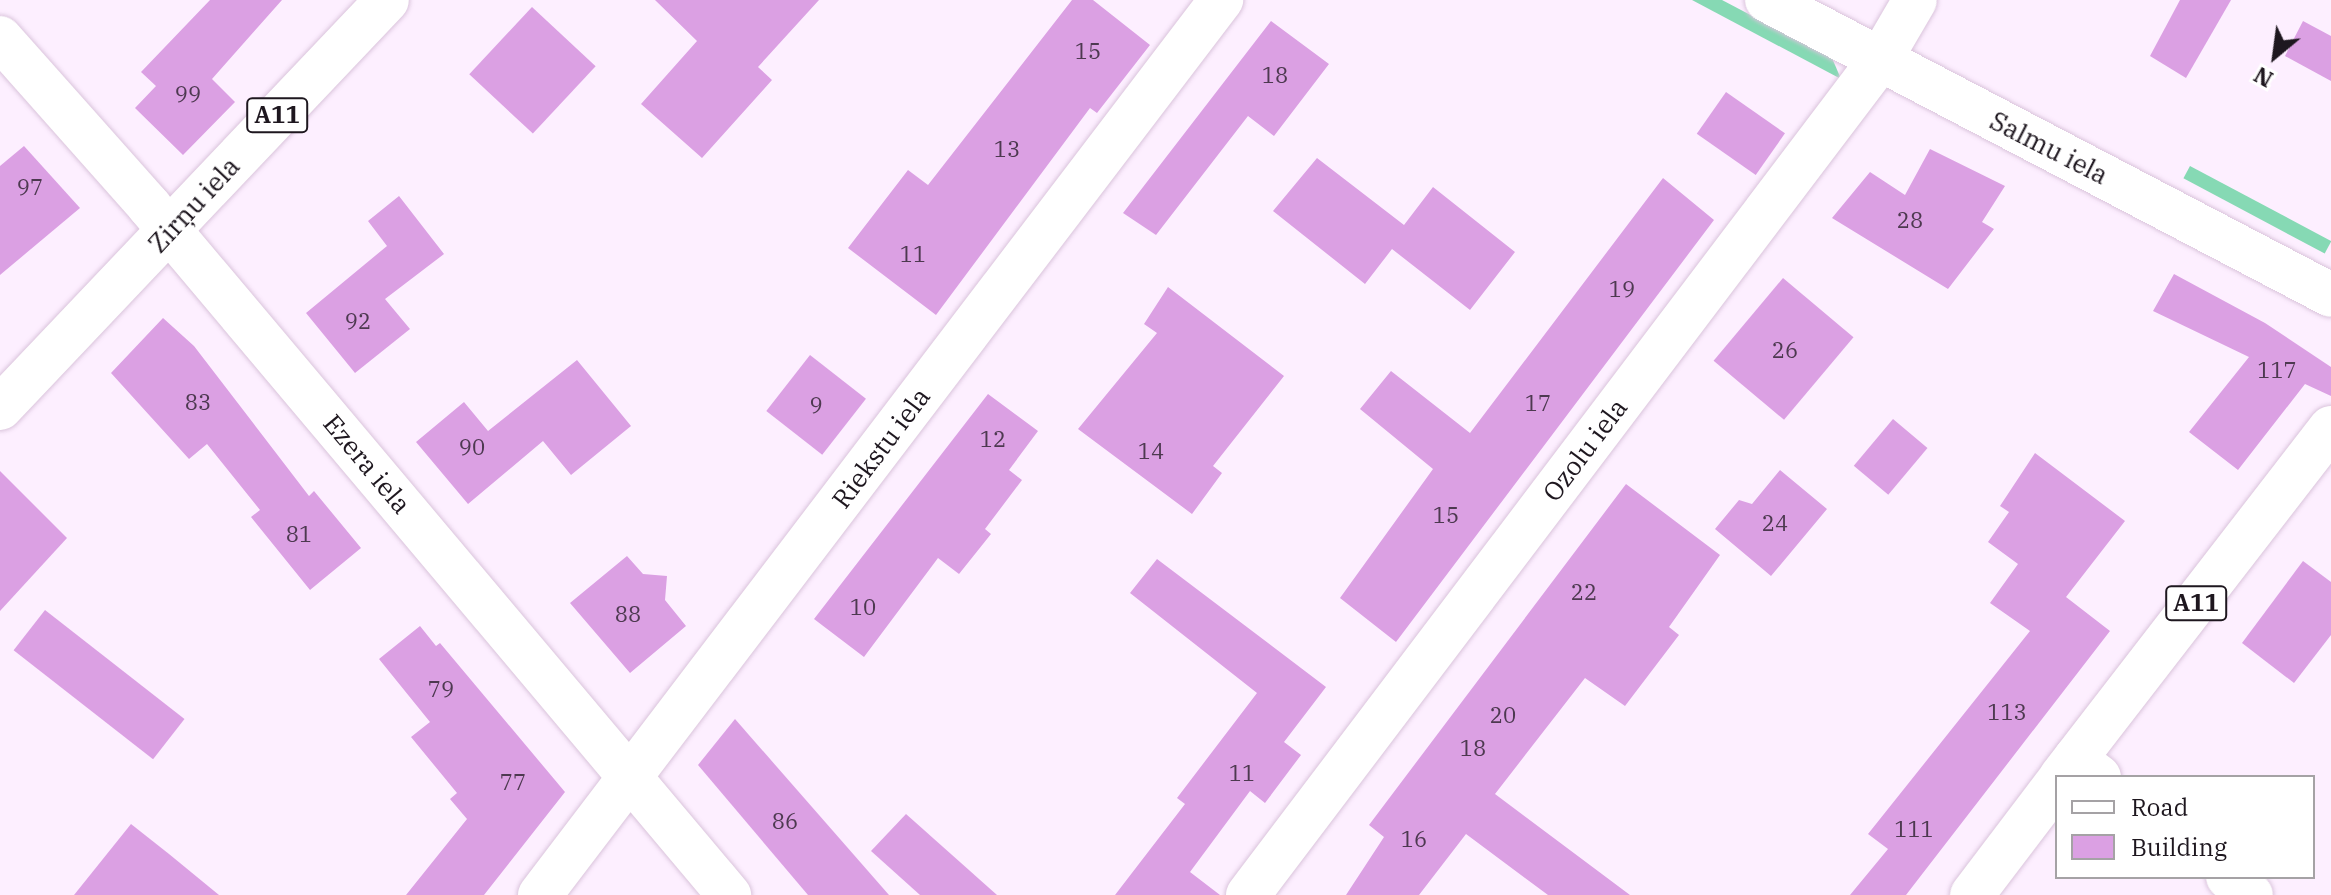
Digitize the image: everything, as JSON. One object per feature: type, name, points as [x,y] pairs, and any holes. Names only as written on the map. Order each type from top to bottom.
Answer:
[{"type":"main road","name":"Zirņu iela","points":[[0,408],[387,0]]},
{"type":"main road","name":"Riekstu iela","points":[[540,895],[1221,0]]},
{"type":"main road","name":"Salmu iela","points":[[1767,0],[2331,295]]},
{"type":"main road","name":"Ozolu iela","points":[[1248,895],[1880,60],[1915,0]]},
{"type":"main road","name":"Ezera iela","points":[[0,38],[170,232],[632,776],[729,895]]},
{"type":"main road","name":"A11","points":[[2073,774],[2331,428]]},
{"type":"main road","name":"A11","points":[[1972,895],[2055,796]]},
{"type":"main road","points":[[2231,879],[2251,895]]},
{"type":"green space","points":[[1692,0],[1722,0],[1832,58],[1841,79]]},
{"type":"green space","points":[[2190,166],[2331,241],[2325,253],[2183,178]]},
{"type":"building","points":[[210,0],[282,0],[212,79],[235,102],[183,155],[135,108],[156,86],[141,72]]},
{"type":"building","points":[[655,0],[819,0],[758,67],[772,80],[702,158],[641,104],[697,41]]},
{"type":"building","points":[[1072,0],[1093,0],[1150,45],[1097,113],[1090,108],[936,315],[848,248],[908,170],[928,185]]},
{"type":"building","points":[[2180,0],[2231,0],[2186,78],[2150,56]]},
{"type":"building","points":[[532,7],[596,66],[533,134],[469,74]]},
{"type":"building","points":[[1271,21],[1329,64],[1274,136],[1248,116],[1156,235],[1123,213]]},
{"type":"building","points":[[2303,21],[2331,36],[2331,81],[2285,56]]},
{"type":"building","points":[[1726,92],[1785,133],[1756,175],[1697,134]]},
{"type":"building","points":[[24,146],[80,208],[0,275],[0,166]]},
{"type":"building","points":[[1930,149],[2005,186],[1982,222],[1994,229],[1948,289],[1832,218],[1870,172],[1905,195]]},
{"type":"building","points":[[1317,158],[1404,225],[1433,187],[1515,252],[1470,310],[1392,249],[1365,284],[1273,211]]},
{"type":"building","points":[[1663,178],[1714,220],[1396,642],[1340,598],[1433,469],[1360,409],[1391,371],[1470,433]]},
{"type":"building","points":[[399,196],[444,254],[385,299],[410,329],[355,373],[306,313],[387,246],[368,221]]},
{"type":"building","points":[[2174,274],[2265,323],[2331,367],[2331,396],[2305,384],[2238,470],[2189,432],[2249,357],[2153,311]]},
{"type":"building","points":[[1783,278],[1853,337],[1784,420],[1714,361]]},
{"type":"building","points":[[1168,287],[1284,376],[1213,466],[1222,473],[1192,514],[1078,429],[1157,333],[1144,324]]},
{"type":"building","points":[[163,318],[194,346],[309,496],[314,491],[361,548],[310,590],[251,517],[260,510],[207,444],[189,459],[111,373]]},
{"type":"building","points":[[810,355],[866,399],[822,455],[766,411]]},
{"type":"building","points":[[577,360],[631,426],[571,475],[543,441],[468,504],[416,442],[464,402],[488,431]]},
{"type":"building","points":[[988,394],[1038,431],[1009,470],[1022,480],[985,529],[991,534],[959,574],[938,558],[864,657],[814,619]]},
{"type":"building","points":[[1893,419],[1927,448],[1888,495],[1854,466]]},
{"type":"building","points":[[2035,453],[2125,521],[2066,597],[2110,631],[1906,895],[1850,895],[1888,849],[1868,834],[2030,631],[1990,603],[2018,564],[1988,542],[2009,512],[2000,506]]},
{"type":"building","points":[[1780,470],[1827,509],[1771,576],[1715,529],[1739,500],[1752,504]]},
{"type":"building","points":[[0,471],[67,538],[0,611]]},
{"type":"building","points":[[1626,484],[1720,555],[1669,627],[1679,635],[1625,706],[1585,678],[1495,794],[1630,895],[1548,895],[1466,834],[1419,895],[1346,895],[1384,837],[1369,825]]},
{"type":"building","points":[[627,556],[643,574],[667,576],[665,600],[686,626],[630,673],[570,603]]},
{"type":"building","points":[[1157,559],[1326,687],[1284,742],[1301,755],[1265,803],[1250,791],[1190,872],[1220,895],[1115,895],[1185,804],[1177,798],[1257,693],[1130,593]]},
{"type":"building","points":[[2303,561],[2331,582],[2331,635],[2294,683],[2242,643]]},
{"type":"building","points":[[45,610],[184,719],[153,759],[14,650]]},
{"type":"building","points":[[420,626],[436,646],[440,643],[565,792],[484,895],[406,895],[467,819],[450,799],[457,793],[411,737],[430,722],[379,659]]},
{"type":"building","points":[[735,719],[889,895],[808,895],[698,765]]},
{"type":"building","points":[[906,814],[997,895],[920,895],[871,851]]},
{"type":"building","points":[[131,824],[169,854],[219,895],[74,895]]}]
